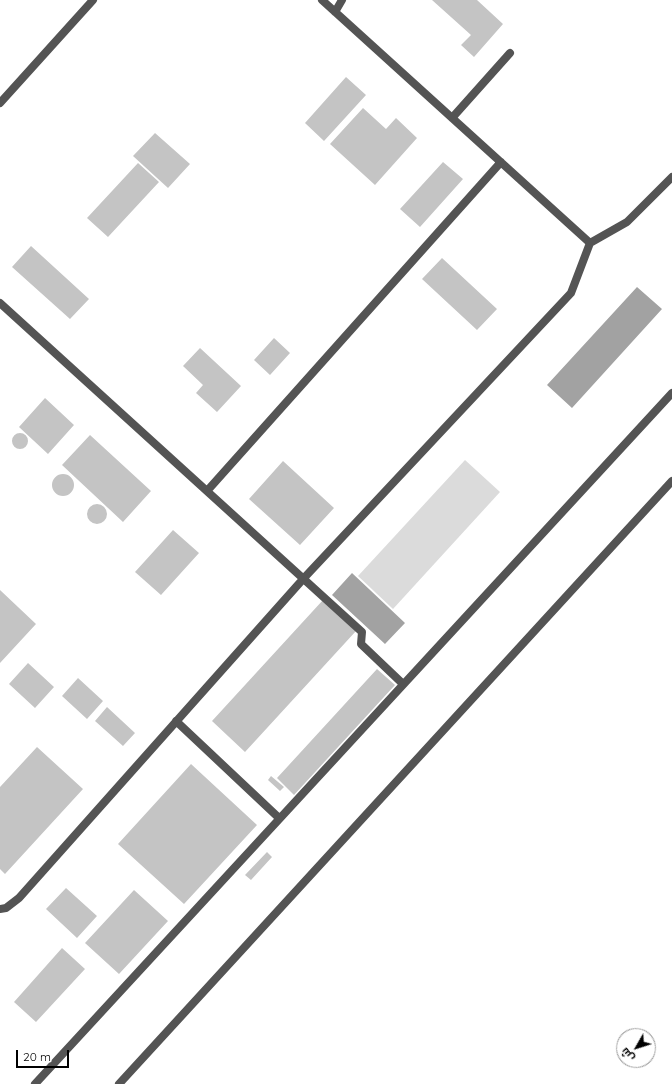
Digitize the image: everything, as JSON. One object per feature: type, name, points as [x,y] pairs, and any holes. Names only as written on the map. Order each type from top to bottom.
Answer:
[{"type":"street","points":[[0,103],[93,0]]},
{"type":"street","points":[[322,0],[590,243]]},
{"type":"street","points":[[335,12],[342,0]]},
{"type":"street","points":[[452,118],[510,53]]},
{"type":"street","points":[[207,491],[501,162]]},
{"type":"street","points":[[0,909],[6,908],[19,898],[304,578],[571,293],[590,243],[627,222],[672,177]]},
{"type":"street","points":[[0,303],[362,632],[361,644],[404,684]]},
{"type":"street","points":[[35,1084],[672,393]]},
{"type":"street","points":[[119,1084],[672,480]]},
{"type":"street","points":[[176,721],[279,818]]},
{"type":"shaded area","points":[[637,287],[662,309],[572,408],[547,385]]},
{"type":"shaded area","points":[[465,460],[500,492],[393,609],[358,576]]},
{"type":"shaded area","points":[[352,573],[405,623],[385,644],[332,595]]},
{"type":"building","points":[[432,0],[477,0],[503,24],[474,57],[461,45],[471,35]]},
{"type":"building","points":[[346,77],[366,95],[324,141],[305,123]]},
{"type":"building","points":[[363,108],[386,129],[396,118],[417,138],[375,185],[330,144]]},
{"type":"building","points":[[155,133],[190,164],[168,188],[133,156]]},
{"type":"building","points":[[443,162],[463,179],[420,227],[400,209]]},
{"type":"building","points":[[138,163],[159,182],[108,237],[87,218]]},
{"type":"building","points":[[31,246],[89,299],[70,319],[12,267]]},
{"type":"building","points":[[442,258],[497,309],[477,330],[422,279]]},
{"type":"building","points":[[274,338],[290,353],[270,375],[254,360]]},
{"type":"building","points":[[200,348],[241,386],[217,412],[196,393],[203,385],[183,366]]},
{"type":"building","points":[[45,398],[74,425],[48,454],[19,427]]},
{"type":"building","points":[[20,433],[27,438],[28,441],[23,448],[20,449],[13,444],[12,441],[17,434]]},
{"type":"building","points":[[90,435],[151,491],[123,522],[62,465]]},
{"type":"building","points":[[283,461],[334,508],[300,545],[249,499]]},
{"type":"building","points":[[63,474],[71,477],[74,485],[71,493],[63,496],[55,493],[52,485],[55,477]]},
{"type":"building","points":[[97,504],[104,507],[107,514],[104,521],[97,524],[90,521],[87,514],[90,507]]},
{"type":"building","points":[[173,530],[199,553],[161,595],[135,572]]},
{"type":"building","points":[[0,590],[36,624],[0,663]]},
{"type":"building","points":[[323,600],[356,631],[245,752],[212,721]]},
{"type":"building","points":[[28,663],[54,687],[35,708],[9,684]]},
{"type":"building","points":[[377,669],[395,685],[294,795],[277,778]]},
{"type":"building","points":[[78,678],[103,701],[87,719],[62,696]]},
{"type":"building","points":[[107,707],[135,733],[123,746],[95,721]]},
{"type":"building","points":[[37,747],[83,789],[5,874],[0,869],[0,787]]},
{"type":"building","points":[[191,764],[257,825],[184,904],[118,844]]},
{"type":"building","points":[[271,776],[284,787],[280,791],[268,780]]},
{"type":"building","points":[[267,852],[272,857],[251,880],[245,875]]},
{"type":"building","points":[[66,888],[97,916],[77,938],[46,909]]},
{"type":"building","points":[[134,890],[168,921],[119,974],[85,943]]},
{"type":"building","points":[[62,948],[85,969],[36,1022],[14,1002]]}]
